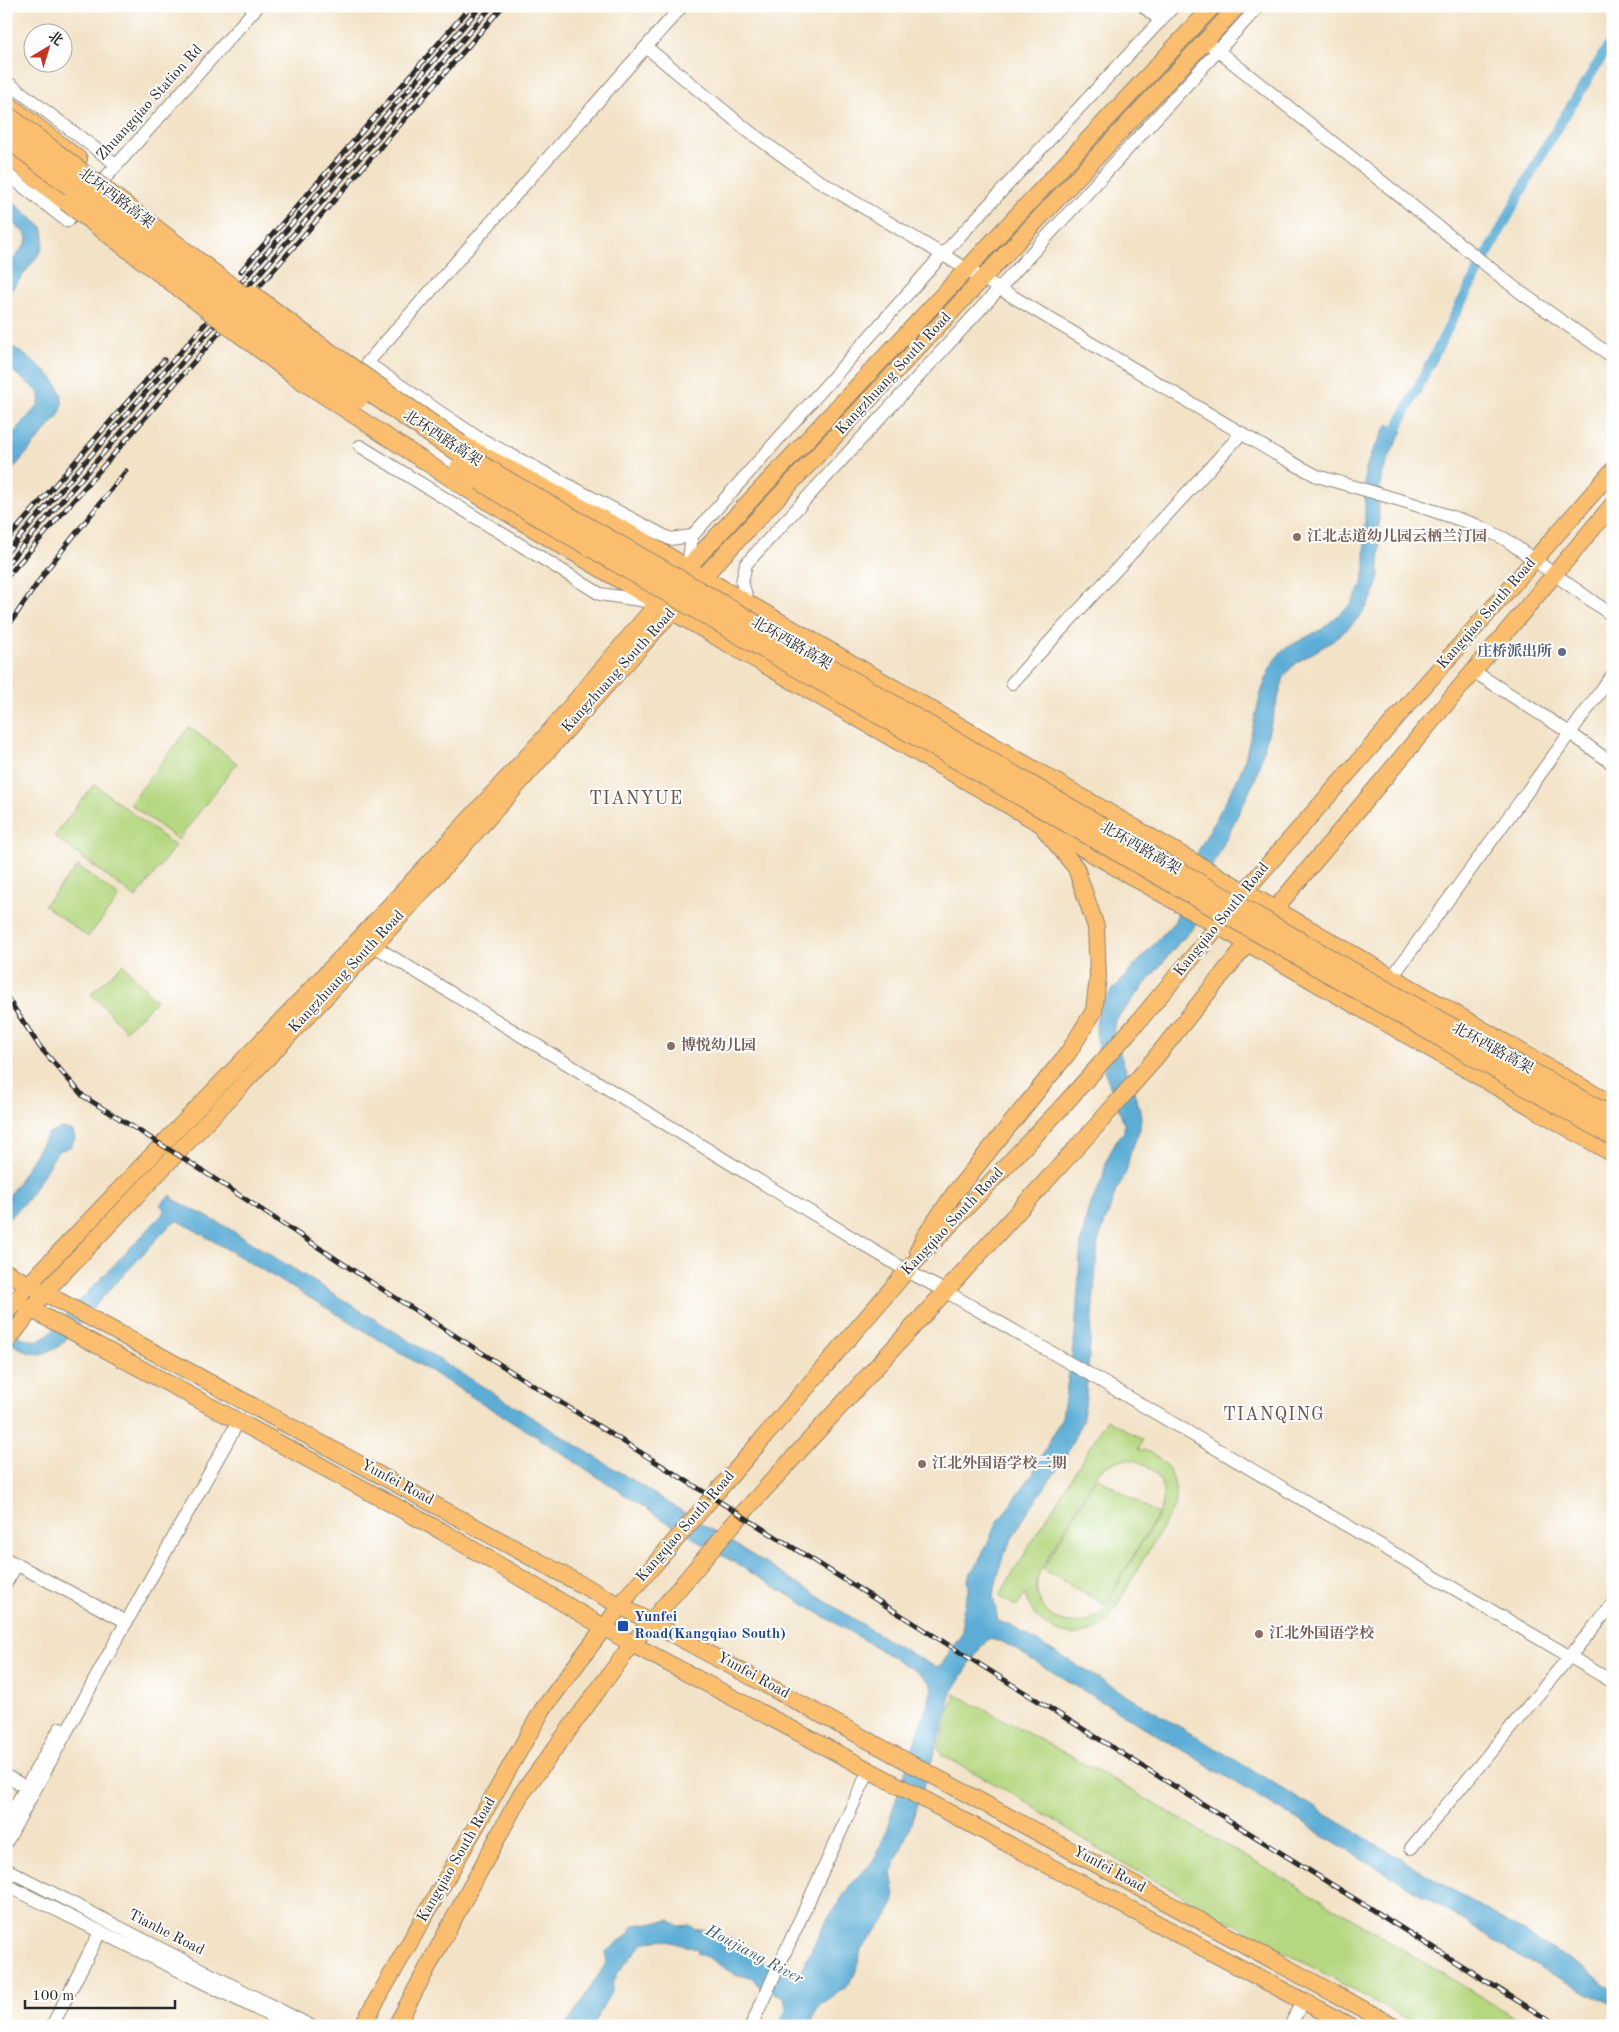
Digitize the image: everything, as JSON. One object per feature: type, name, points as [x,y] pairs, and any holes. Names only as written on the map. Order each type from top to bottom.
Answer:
[{"type":"highway","name":"北环西路高架","points":[[6,115],[231,287],[309,350],[440,440],[512,484],[678,578],[1155,858],[1613,1118]]},
{"type":"highway","name":"北环西路高架","points":[[6,137],[303,362],[514,502],[1374,1000],[1613,1136]]},
{"type":"main road","name":"Kangzhuang South Road","points":[[666,607],[688,567],[1213,6]]},
{"type":"main road","name":"Kangzhuang South Road","points":[[10,1338],[45,1292],[367,942],[544,738],[666,607],[703,577],[984,278],[1212,46],[1238,6]]},
{"type":"main road","points":[[6,102],[315,341],[461,443],[639,538],[1613,1106]]},
{"type":"main road","points":[[6,154],[65,202],[294,376],[467,489],[666,607],[1613,1154]]},
{"type":"main road","name":"Kangqiao South Road","points":[[361,2024],[543,1709],[621,1604],[909,1268],[1137,1024],[1238,887],[1613,470]]},
{"type":"main road","name":"Kangqiao South Road","points":[[396,2026],[520,1796],[632,1644],[728,1531],[1148,1067],[1276,909],[1613,504]]},
{"type":"main road","points":[[909,1268],[924,1236],[954,1195],[1068,1054],[1094,1010],[1098,978],[1096,927],[1076,868],[1039,822]]},
{"type":"main road","name":"Kangzhuang South Road","points":[[9,1303],[367,942]]},
{"type":"main road","name":"Yunfei Road","points":[[6,1272],[621,1604],[1394,2026]]},
{"type":"main road","name":"Yunfei Road","points":[[9,1303],[32,1309],[445,1533],[604,1629],[1350,2026]]},
{"type":"street","name":"Zhuangqiao Station Rd","points":[[6,173],[67,221],[258,6]]},
{"type":"street","points":[[682,6],[367,363],[478,437],[670,539],[692,536]]},
{"type":"street","points":[[1143,6],[1161,21]]},
{"type":"street","points":[[688,567],[692,536],[943,254],[1174,6]]},
{"type":"street","points":[[748,602],[742,582],[746,564],[1000,289],[1212,46],[1259,6]]},
{"type":"street","points":[[1212,46],[1520,292],[1613,357]]},
{"type":"street","points":[[646,47],[751,133],[811,176],[1276,454],[1317,476],[1410,503],[1476,525],[1505,539],[1613,616]]},
{"type":"street","points":[[6,81],[117,165]]},
{"type":"street","points":[[1012,683],[1242,433]]},
{"type":"street","points":[[360,446],[600,594],[666,607]]},
{"type":"street","points":[[1473,671],[1570,732],[1613,764]]},
{"type":"street","points":[[1392,977],[1613,674]]},
{"type":"street","points":[[367,942],[945,1291],[1613,1682]]},
{"type":"street","points":[[6,1843],[238,1422]]},
{"type":"street","points":[[6,1583],[12,1561],[127,1622]]},
{"type":"street","points":[[1411,1848],[1613,1604]]},
{"type":"street","points":[[6,1822],[57,1732],[113,1646]]},
{"type":"street","points":[[751,2026],[788,1946],[875,1773]]},
{"type":"street","points":[[6,1776],[26,1786]]},
{"type":"street","name":"Tianhe Road","points":[[6,1869],[311,2026]]},
{"type":"street","name":"Tianhe Road","points":[[6,1885],[291,2026]]},
{"type":"street","points":[[52,2026],[100,1932]]},
{"type":"street","points":[[1290,2026],[1303,2001]]},
{"type":"green space","points":[[189,727],[237,763],[178,840],[130,804]]},
{"type":"green space","points":[[94,784],[175,846],[136,898],[54,836]]},
{"type":"green space","points":[[78,866],[119,897],[88,937],[44,905]]},
{"type":"green space","points":[[123,964],[156,1001],[126,1030],[91,994]]},
{"type":"green space","points":[[1107,1419],[1143,1440],[1138,1449],[1157,1456],[1164,1463],[1173,1480],[1175,1499],[1173,1509],[1107,1622],[1095,1630],[1083,1634],[1070,1634],[1047,1626],[1030,1607],[1025,1594],[1017,1607],[999,1596]],"holes":[[[1124,1459],[1135,1461],[1151,1469],[1161,1483],[1163,1502],[1160,1512],[1110,1600],[1101,1612],[1085,1622],[1070,1623],[1057,1620],[1046,1611],[1038,1597],[1037,1581],[1040,1571],[1098,1472],[1111,1463]]]},
{"type":"green space","points":[[1097,1477],[1158,1514],[1104,1605],[1043,1569]]},
{"type":"green space","points":[[955,1694],[1091,1767],[1336,1909],[1529,2026],[1419,2026],[1107,1854],[1015,1795],[942,1755],[938,1749]]},
{"type":"water","points":[[6,196],[42,227],[44,236],[42,250],[6,297],[6,269],[26,243],[27,237],[25,233],[6,218]]},
{"type":"water","points":[[6,342],[38,365],[56,383],[61,394],[62,406],[57,418],[6,477],[6,442],[39,404],[40,396],[37,390],[6,366]]},
{"type":"water","points":[[1388,424],[1403,431],[1389,458],[1381,480],[1379,578],[1372,598],[1361,615],[1347,629],[1331,642],[1297,663],[1284,677],[1255,780],[1215,861],[1197,924],[1178,944],[1115,1021],[1113,1034],[1139,1106],[1141,1117],[1140,1129],[1130,1154],[1126,1172],[1115,1194],[1098,1242],[1085,1406],[1082,1421],[1064,1460],[1028,1511],[1003,1555],[993,1596],[998,1621],[1011,1626],[1570,1960],[1613,1989],[1613,2006],[1523,1959],[1414,1890],[1003,1642],[989,1639],[982,1645],[949,1697],[949,1708],[910,1827],[891,1873],[895,1895],[892,1908],[888,1916],[861,1950],[855,1974],[845,1988],[820,2005],[813,2017],[813,2026],[778,2026],[786,2010],[784,1997],[760,1987],[751,1977],[735,1975],[707,1957],[698,1954],[697,1949],[660,1939],[643,1943],[619,1971],[613,1983],[612,1991],[598,2014],[594,2026],[561,2026],[567,2024],[607,1962],[605,1952],[628,1935],[634,1925],[670,1920],[679,1926],[690,1925],[696,1930],[706,1929],[725,1936],[770,1967],[795,1977],[800,1973],[826,1921],[853,1881],[873,1862],[881,1846],[932,1690],[930,1682],[917,1672],[668,1523],[531,1433],[337,1314],[181,1222],[172,1223],[100,1300],[64,1342],[55,1349],[41,1354],[29,1353],[6,1341],[6,1329],[31,1340],[43,1338],[48,1334],[162,1215],[165,1209],[161,1206],[161,1203],[171,1195],[175,1200],[223,1225],[894,1644],[936,1667],[942,1664],[963,1632],[962,1616],[969,1587],[970,1572],[976,1567],[997,1523],[1032,1475],[1062,1417],[1075,1335],[1081,1242],[1088,1210],[1103,1178],[1106,1161],[1116,1141],[1124,1132],[1124,1124],[1097,1042],[1096,1029],[1099,1012],[1109,994],[1175,921],[1196,855],[1236,782],[1244,763],[1261,693],[1270,668],[1284,649],[1322,629],[1350,605],[1362,585],[1365,570],[1365,472],[1370,456]]},
{"type":"water","points":[[63,1128],[73,1131],[75,1139],[70,1147],[58,1151],[27,1200],[6,1222],[6,1201],[48,1134]]},
{"type":"waterway","points":[[1392,438],[1462,301],[1546,146],[1613,39]]},
{"type":"railway","points":[[241,271],[471,6]]},
{"type":"railway","points":[[6,553],[481,6]]},
{"type":"railway","points":[[6,565],[492,6]]},
{"type":"railway","points":[[6,578],[503,6]]},
{"type":"railway","points":[[6,541],[164,360]]},
{"type":"railway","points":[[6,629],[48,568],[126,471]]},
{"type":"railway","points":[[6,996],[40,1047],[83,1096],[186,1160],[512,1372],[1558,2026]]},
{"type":"place","name":"江北志道幼儿园云栖兰汀园","points":[[1297,537]]},
{"type":"place","name":"庄桥派出所","points":[[1562,652]]},
{"type":"place","name":"博悦幼儿园","points":[[671,1046]]},
{"type":"place","name":"江北外国语学校二期","points":[[922,1464]]},
{"type":"place","name":"Yunfei Road(Kangqiao South)","points":[[623,1626]]},
{"type":"place","name":"江北外国语学校","points":[[1259,1634]]},
{"type":"district","name":"TIANYUE","points":[[636,799]]},
{"type":"district","name":"TIANQING","points":[[1274,1415]]},
{"type":"water label","name":"Houjiang River","points":[[754,1955]]}]
